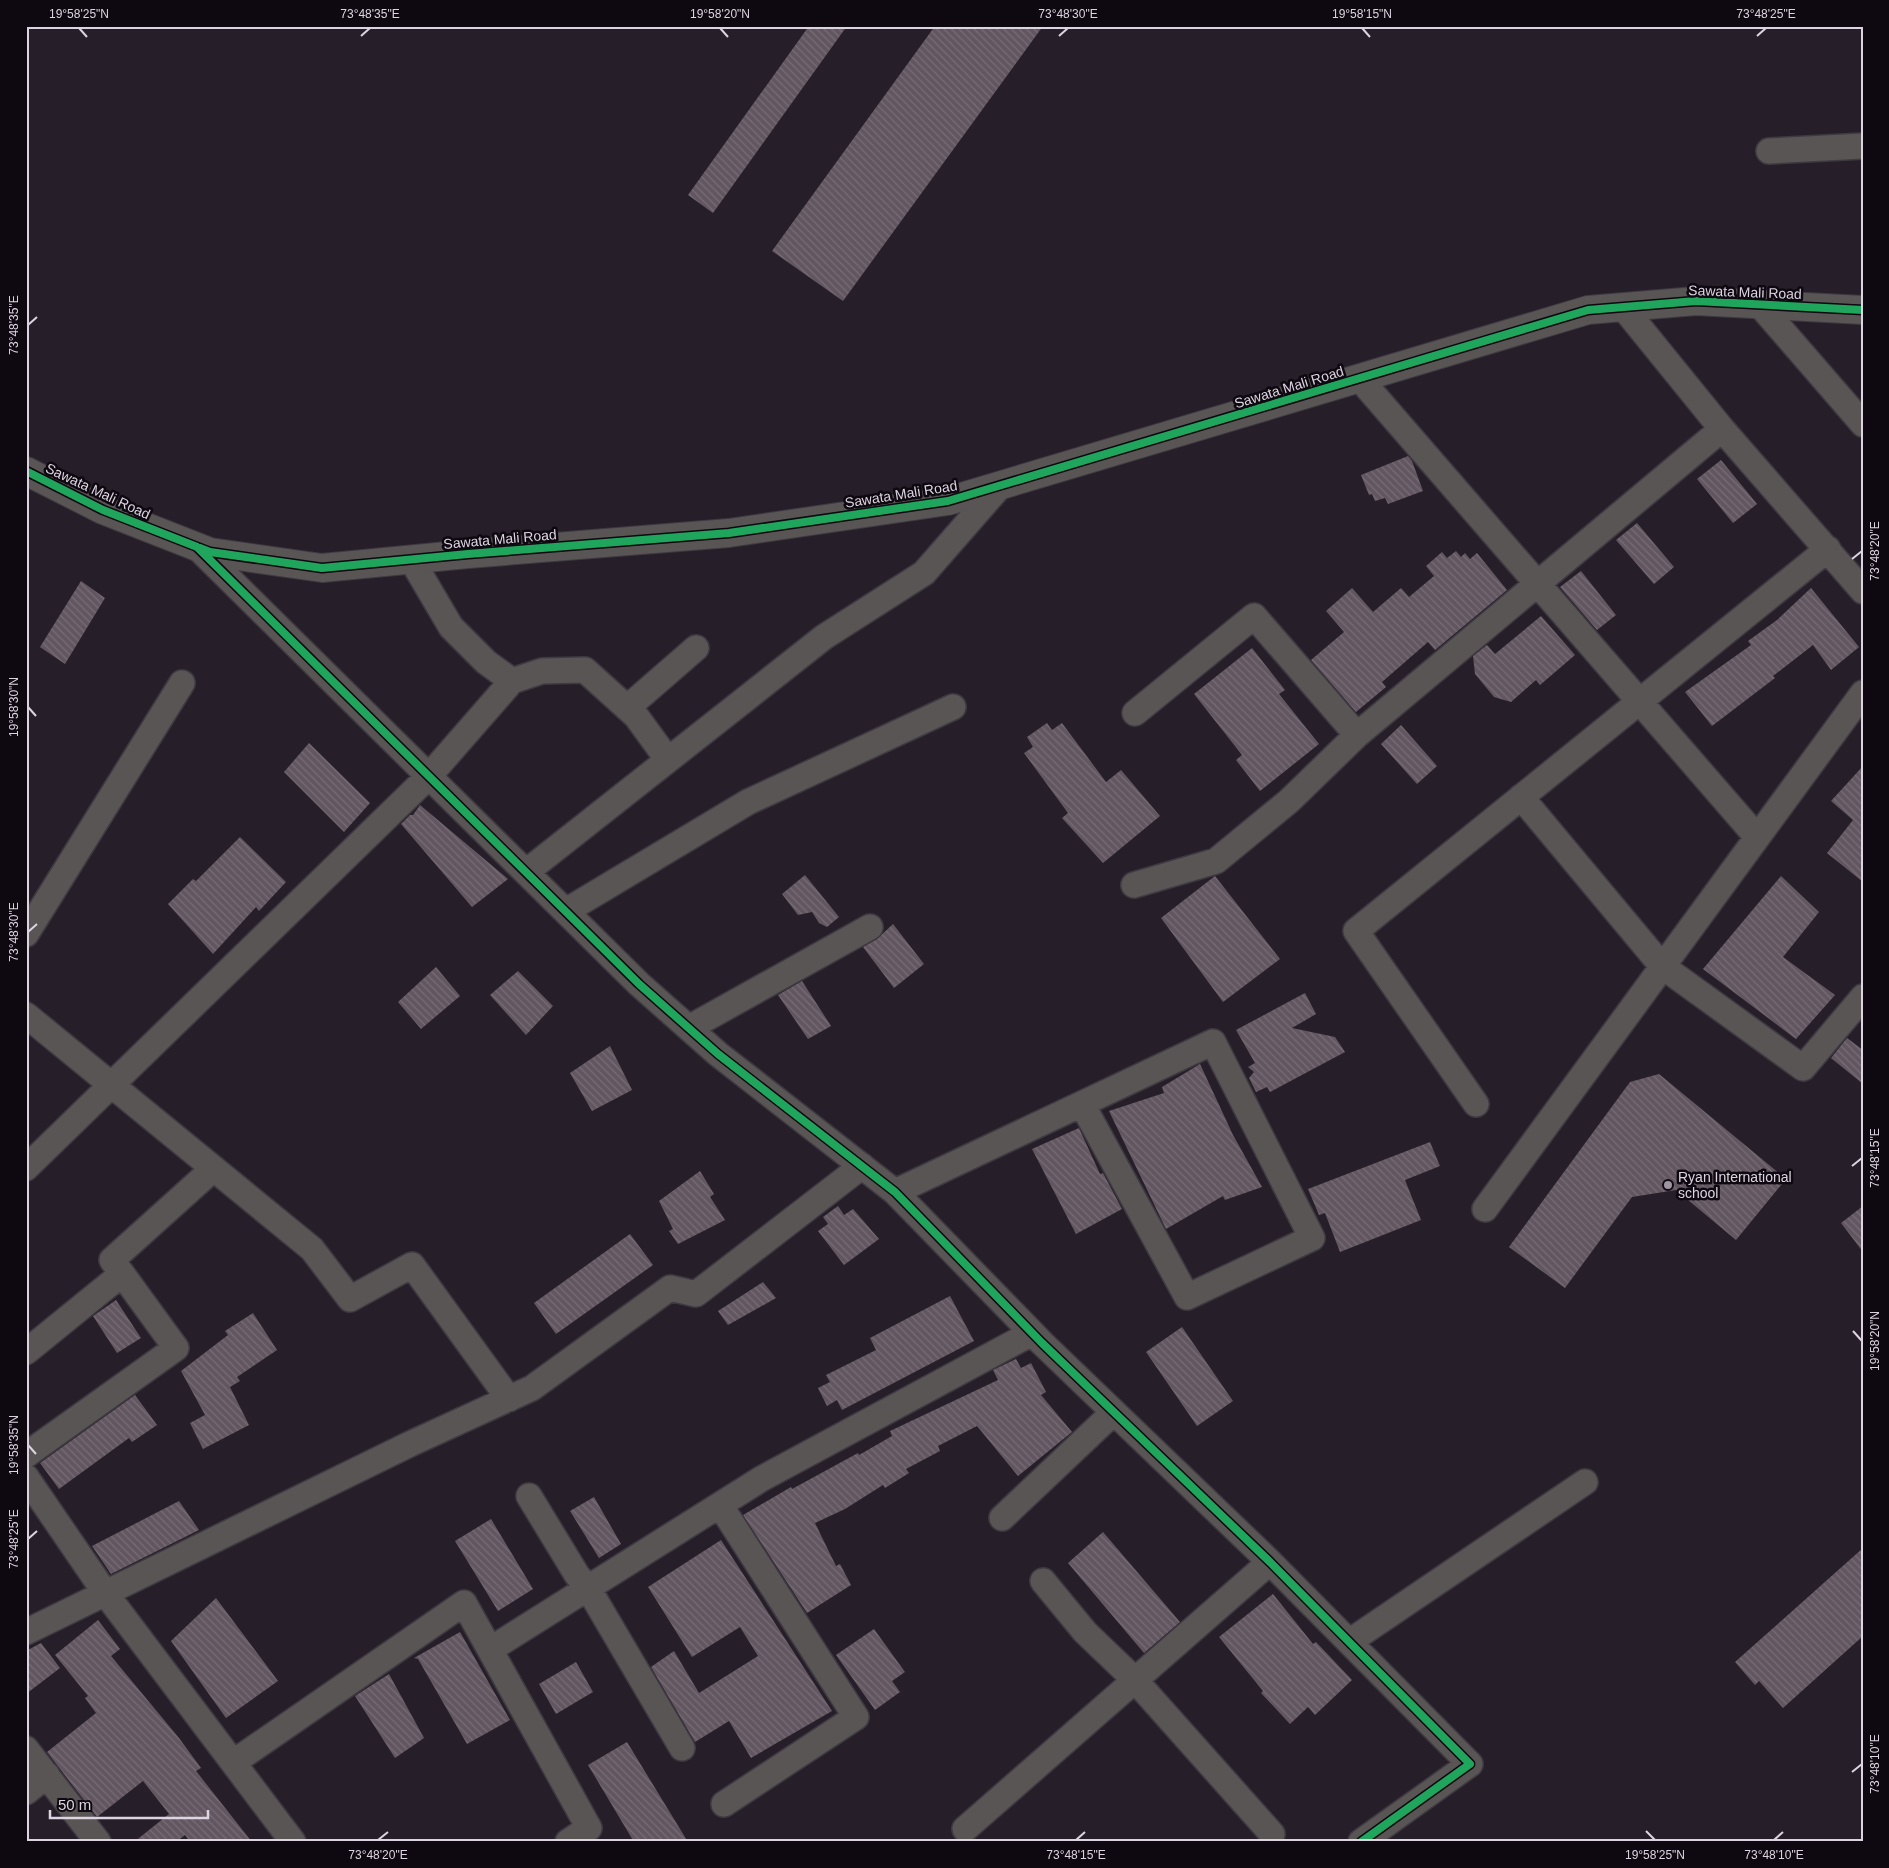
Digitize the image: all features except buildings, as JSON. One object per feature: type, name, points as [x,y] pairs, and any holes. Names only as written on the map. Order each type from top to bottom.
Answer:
[{"type":"street","points":[[1769,151],[1863,146]]},
{"type":"street","name":"Sawata Mali Road","points":[[26,472],[103,510],[210,552],[322,568],[729,533],[948,501],[1588,310],[1696,301],[1863,310]]},
{"type":"street","points":[[1759,304],[1863,424]]},
{"type":"street","points":[[1623,307],[1722,429],[1863,591]]},
{"type":"street","points":[[1360,379],[1757,837]]},
{"type":"street","points":[[1134,885],[1216,861],[1289,801],[1357,735],[1722,429]]},
{"type":"street","points":[[526,872],[824,637],[924,573],[1000,486]]},
{"type":"street","points":[[196,547],[639,984],[718,1054],[895,1192],[1032,1333],[1270,1562],[1470,1764],[1361,1842]]},
{"type":"street","points":[[1476,1104],[1356,931],[1828,549]]},
{"type":"street","points":[[411,559],[451,627],[486,662],[512,681]]},
{"type":"street","points":[[1135,713],[1254,616],[1357,735]]},
{"type":"street","points":[[627,708],[696,648]]},
{"type":"street","points":[[26,1168],[429,776],[512,681],[542,671],[585,670],[636,716],[668,760]]},
{"type":"street","points":[[26,934],[182,683]]},
{"type":"street","points":[[1484,1209],[1863,694]]},
{"type":"street","points":[[566,911],[748,802],[953,707]]},
{"type":"street","points":[[1521,797],[1662,966],[1803,1068],[1863,998]]},
{"type":"street","points":[[689,1028],[870,927]]},
{"type":"street","points":[[26,1015],[312,1249],[350,1299],[412,1265],[508,1399]]},
{"type":"street","points":[[895,1192],[1213,1042],[1312,1238],[1187,1297],[1082,1104]]},
{"type":"street","points":[[26,1632],[410,1444],[532,1388],[670,1288],[696,1294],[862,1166]]},
{"type":"street","points":[[26,1455],[176,1348],[112,1260],[213,1169]]},
{"type":"street","points":[[26,1352],[122,1274]]},
{"type":"street","points":[[491,1649],[761,1479],[1032,1333]]},
{"type":"street","points":[[1002,1518],[1114,1412]]},
{"type":"street","points":[[26,1477],[106,1594],[293,1842]]},
{"type":"street","points":[[1349,1642],[1585,1482]]},
{"type":"street","points":[[529,1496],[577,1575],[588,1588],[682,1748]]},
{"type":"street","points":[[720,1505],[856,1717],[724,1804]]},
{"type":"street","points":[[965,1829],[1134,1679],[1270,1562]]},
{"type":"street","points":[[1042,1581],[1086,1632],[1134,1679],[1270,1839]]},
{"type":"street","points":[[234,1762],[464,1603],[589,1828],[568,1842]]},
{"type":"street","points":[[26,1749],[98,1842]]},
{"type":"street","points":[[26,1792],[47,1775]]},
{"type":"cycle path","points":[[26,471],[103,510],[210,552],[322,568],[729,533],[948,501],[1588,310],[1696,301],[1863,310]]},
{"type":"cycle path","points":[[197,547],[639,984],[718,1054],[895,1192],[1042,1343],[1270,1562],[1470,1764],[1361,1842]]},
{"type":"place","name":"Ryan International school","points":[[1668,1185]]}]
